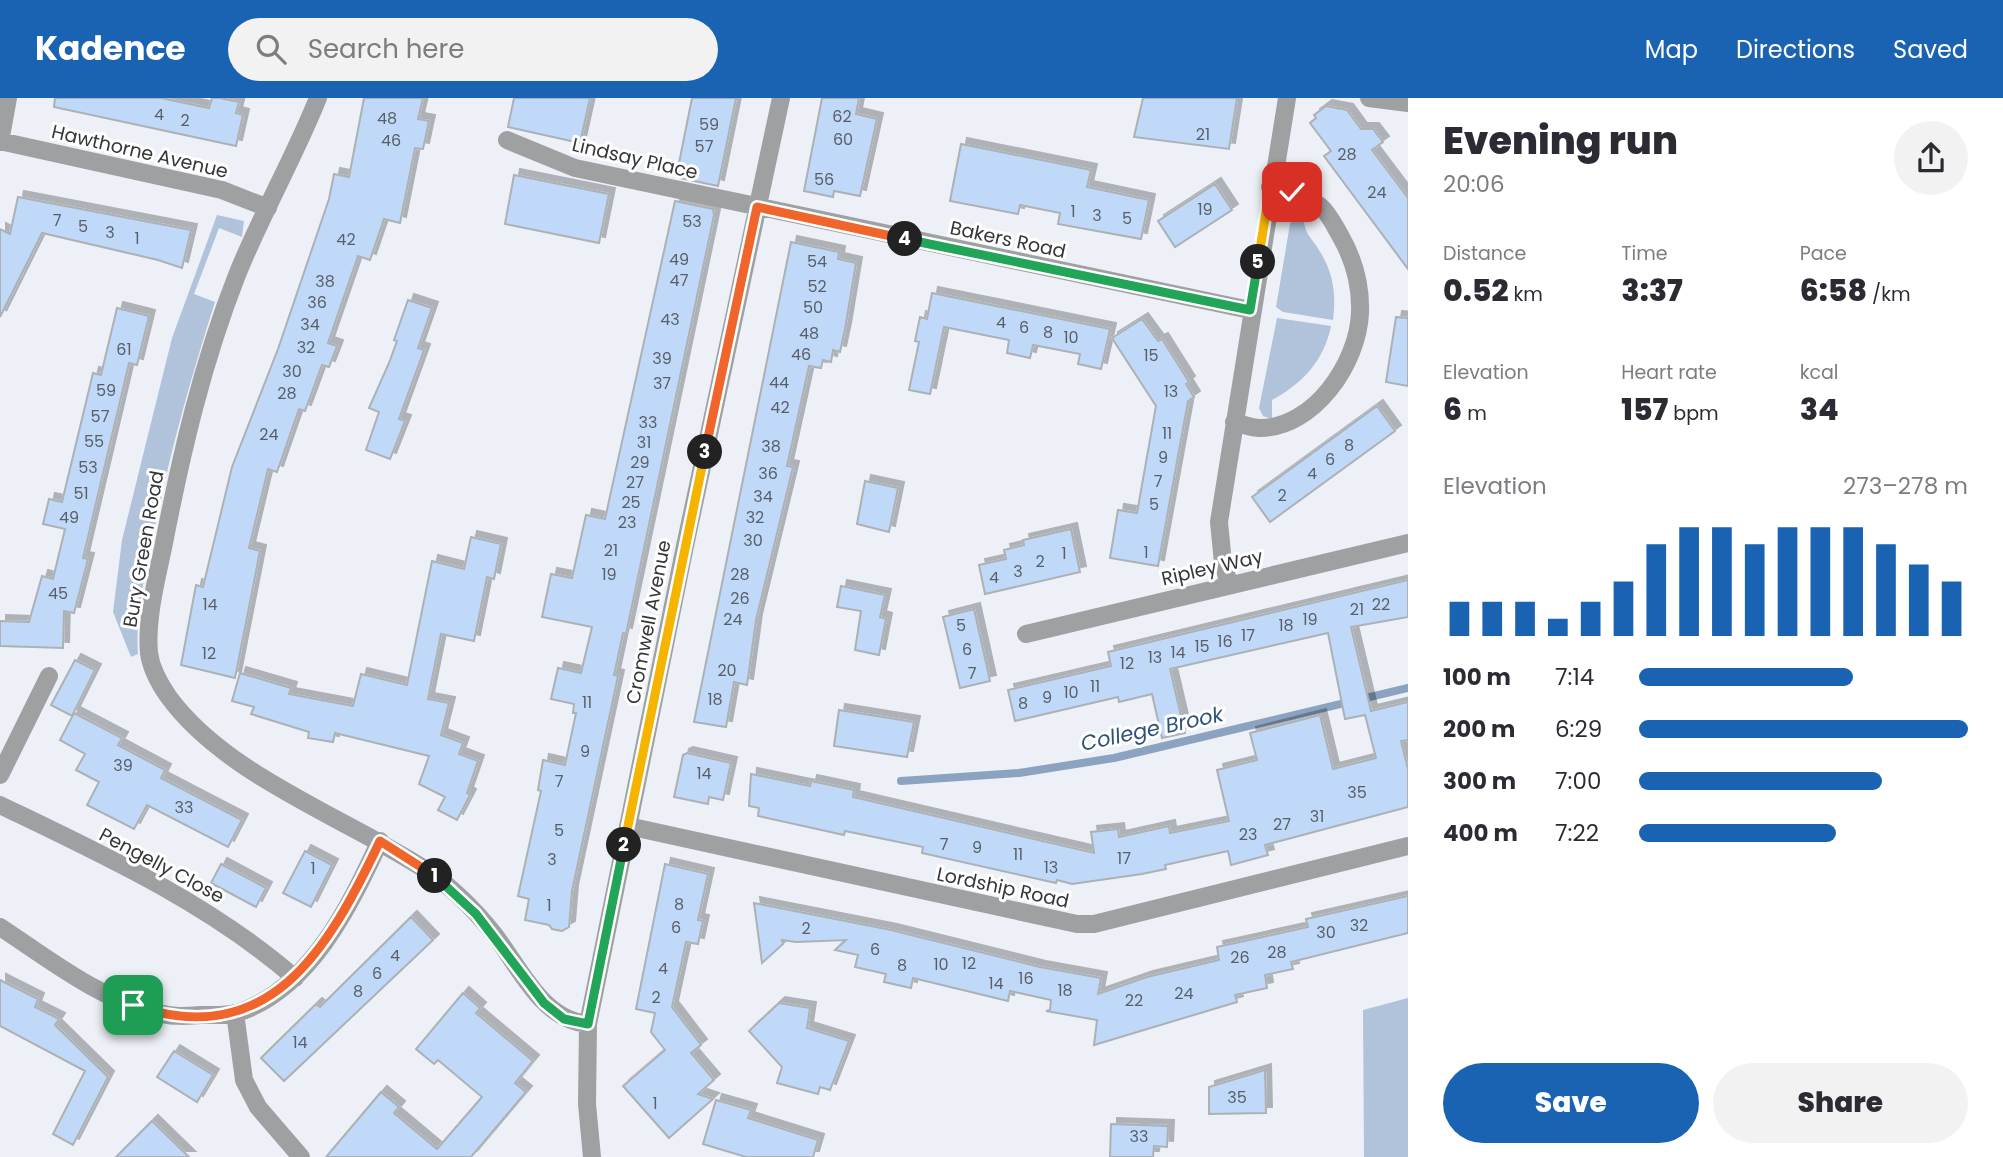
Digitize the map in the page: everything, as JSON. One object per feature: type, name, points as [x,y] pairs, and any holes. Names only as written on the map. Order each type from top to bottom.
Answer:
[{"type":"street","points":[[0,142],[8,98]]},
{"type":"street","name":"Bury Green Road","points":[[318,98],[220,320],[180,457],[151,621],[151,663],[167,694],[205,735],[268,779],[380,841],[460,896],[493,934],[544,1003],[570,1021],[588,1024]]},
{"type":"street","name":"Cromwell Avenue","points":[[592,1157],[587,1104],[588,1024],[781,98]]},
{"type":"street","points":[[1228,584],[1219,522],[1250,310],[1287,98]]},
{"type":"street","points":[[1369,98],[1408,103]]},
{"type":"street","name":"Lindsay Place","points":[[507,140],[575,168],[757,207]]},
{"type":"street","name":"Hawthorne Avenue","points":[[0,142],[222,190],[268,208]]},
{"type":"street","points":[[1234,422],[1256,428],[1269,428],[1298,417],[1310,408],[1323,397],[1344,367],[1352,351],[1360,316],[1360,293],[1350,253],[1322,208],[1299,195],[1270,187]]},
{"type":"street","name":"Bakers Road","points":[[757,207],[1250,310]]},
{"type":"street","name":"Ripley Way","points":[[1026,634],[1408,543]]},
{"type":"street","points":[[0,775],[49,676]]},
{"type":"street","name":"Pengelly Close","points":[[0,805],[218,919],[264,950],[295,978]]},
{"type":"street","name":"Lordship Road","points":[[628,827],[1077,924],[1094,924],[1408,846]]},
{"type":"street","points":[[0,927],[96,988],[133,1005],[159,1014],[182,1016],[235,1013],[251,1007],[295,978],[333,931],[380,841]]},
{"type":"street","points":[[235,1013],[244,1080],[258,1107],[301,1157]]},
{"type":"shaded area","points":[[1297,210],[1303,210],[1306,231],[1322,255],[1332,278],[1333,320],[1283,312],[1276,307],[1290,224]]},
{"type":"shaded area","points":[[217,215],[244,221],[242,237],[219,228],[194,294],[215,302],[166,477],[141,595],[138,654],[131,657],[113,612],[122,540],[172,338]]},
{"type":"shaded area","points":[[1277,318],[1331,326],[1323,350],[1310,370],[1293,387],[1272,400],[1272,419],[1263,416],[1259,408]]},
{"type":"shaded area","points":[[1408,998],[1408,1157],[1364,1157],[1363,1010]]},
{"type":"building","points":[[55,98],[161,98],[209,108],[212,98],[220,98],[239,102],[236,113],[243,115],[236,146],[54,107]]},
{"type":"building","points":[[364,98],[423,98],[418,119],[429,121],[423,149],[415,148],[400,223],[384,219],[370,260],[358,256],[328,343],[337,346],[329,367],[322,365],[305,411],[299,409],[277,472],[268,469],[249,548],[260,551],[235,678],[181,665],[196,585],[203,587],[232,467],[278,349],[329,199],[334,174],[349,177]]},
{"type":"building","points":[[514,98],[590,98],[580,143],[508,127]]},
{"type":"building","points":[[692,98],[736,98],[718,186],[680,178],[681,174],[677,173]]},
{"type":"building","points":[[822,98],[859,98],[856,114],[877,119],[860,196],[834,191],[833,197],[804,191]]},
{"type":"building","points":[[1143,98],[1237,98],[1229,149],[1134,137]]},
{"type":"building","points":[[1326,106],[1347,110],[1361,129],[1373,129],[1383,142],[1372,150],[1408,198],[1408,269],[1324,156],[1331,151],[1310,123],[1316,118],[1314,115]]},
{"type":"building","points":[[961,144],[1091,170],[1087,187],[1149,200],[1141,239],[1058,224],[1060,213],[1020,205],[1018,214],[950,201]]},
{"type":"building","points":[[514,175],[609,194],[599,243],[505,224]]},
{"type":"building","points":[[1215,184],[1232,210],[1175,247],[1158,221]]},
{"type":"building","points":[[18,197],[191,230],[182,268],[42,233],[0,317],[0,229],[10,234]]},
{"type":"building","points":[[675,201],[713,209],[714,215],[626,634],[623,633],[614,675],[618,676],[572,891],[569,927],[562,931],[525,920],[529,899],[518,896],[541,791],[538,790],[543,760],[565,765],[576,713],[573,713],[574,704],[551,699],[558,668],[581,673],[592,627],[542,617],[551,574],[572,578],[586,515],[605,519]]},
{"type":"building","points":[[791,242],[839,252],[838,259],[856,263],[845,329],[840,352],[833,350],[831,362],[823,360],[821,368],[809,366],[787,466],[793,467],[756,620],[747,685],[734,682],[726,727],[694,722]]},
{"type":"building","points":[[932,293],[1110,329],[1101,369],[1078,364],[1080,354],[1033,345],[1030,358],[1007,353],[1009,340],[944,327],[930,394],[909,390],[919,342],[915,341],[920,317],[927,319]]},
{"type":"building","points":[[408,300],[432,308],[418,348],[424,350],[399,419],[405,421],[390,459],[366,450],[379,412],[369,408],[397,341],[394,340]]},
{"type":"building","points":[[117,308],[149,316],[137,365],[129,363],[83,558],[88,559],[74,613],[64,611],[63,648],[0,646],[0,621],[29,622],[42,576],[53,579],[65,529],[43,524],[49,499],[62,502],[93,373],[101,375]]},
{"type":"building","points":[[1396,317],[1408,318],[1408,386],[1386,382]]},
{"type":"building","points":[[1142,319],[1158,341],[1162,339],[1189,382],[1186,384],[1194,397],[1188,401],[1158,566],[1110,558],[1118,510],[1137,513],[1156,406],[1112,338]]},
{"type":"building","points":[[1377,406],[1395,431],[1270,522],[1252,497]]},
{"type":"building","points":[[865,481],[898,488],[889,532],[857,524]]},
{"type":"building","points":[[1071,529],[1080,572],[985,594],[979,565],[1006,559],[1004,550],[1024,545],[1023,540]]},
{"type":"building","points":[[471,537],[501,544],[494,579],[487,577],[474,641],[441,634],[428,699],[449,703],[441,735],[463,743],[459,754],[478,761],[467,793],[470,795],[457,820],[438,810],[445,797],[419,784],[429,756],[335,733],[333,742],[308,738],[309,732],[251,714],[254,707],[232,701],[240,673],[291,688],[289,694],[353,706],[361,674],[407,685],[432,561],[464,569]]},
{"type":"building","points":[[1408,580],[1408,617],[1351,627],[1371,711],[1408,702],[1408,740],[1401,741],[1408,769],[1408,807],[1265,845],[1268,855],[1231,865],[1228,851],[1165,865],[1166,869],[1072,884],[1057,880],[1056,883],[922,853],[923,847],[845,831],[844,835],[758,816],[759,808],[749,806],[751,774],[810,786],[811,781],[854,790],[853,797],[1094,853],[1091,832],[1118,829],[1119,837],[1169,826],[1170,833],[1229,821],[1217,770],[1257,760],[1250,733],[1320,715],[1333,769],[1376,758],[1365,715],[1345,719],[1328,633],[1170,669],[1185,733],[1162,738],[1152,694],[1119,702],[1118,697],[1015,721],[1008,690],[1111,666],[1108,652]]},
{"type":"building","points":[[841,586],[885,595],[880,617],[886,619],[879,655],[855,650],[861,611],[837,607]]},
{"type":"building","points":[[974,609],[990,681],[960,688],[943,617]]},
{"type":"building","points":[[75,660],[95,670],[72,716],[51,705]]},
{"type":"building","points":[[839,710],[914,722],[907,757],[834,746]]},
{"type":"building","points":[[74,713],[122,738],[118,745],[165,770],[161,778],[242,820],[228,847],[147,805],[134,829],[87,805],[99,782],[76,770],[85,754],[60,740]]},
{"type":"building","points":[[687,753],[731,763],[723,800],[709,797],[708,804],[674,797],[683,755]]},
{"type":"building","points":[[305,851],[332,865],[311,907],[283,893]]},
{"type":"building","points":[[221,864],[266,888],[256,907],[211,883]]},
{"type":"building","points":[[665,864],[708,874],[698,920],[703,921],[698,944],[686,942],[672,1007],[701,1045],[691,1053],[714,1080],[698,1094],[713,1099],[669,1138],[623,1086],[665,1050],[651,1032],[655,1013],[636,1009]]},
{"type":"building","points":[[1408,896],[1408,933],[1291,962],[1293,969],[1265,975],[1267,988],[1235,995],[1237,1002],[1094,1045],[1097,1020],[1046,1011],[1050,1010],[1051,1000],[1010,991],[1008,1001],[913,978],[911,988],[884,982],[886,974],[855,967],[858,955],[835,950],[846,940],[782,940],[783,944],[762,963],[754,903],[891,930],[1040,967],[1101,978],[1098,994],[1147,977],[1219,960],[1217,947],[1308,927],[1306,919]]},
{"type":"building","points":[[411,917],[433,940],[284,1081],[261,1058],[316,1004],[320,1007]]},
{"type":"building","points":[[0,980],[38,999],[35,1007],[59,1019],[55,1025],[108,1077],[73,1145],[53,1134],[85,1071],[0,1026]]},
{"type":"building","points":[[463,993],[480,1008],[476,1013],[533,1061],[515,1083],[526,1092],[471,1157],[326,1157],[381,1092],[399,1107],[394,1113],[437,1149],[482,1097],[438,1060],[434,1064],[416,1049]]},
{"type":"building","points":[[779,1003],[810,1008],[807,1028],[849,1041],[830,1090],[820,1087],[818,1094],[777,1083],[782,1067],[749,1031]]},
{"type":"building","points":[[174,1051],[213,1075],[197,1102],[157,1077]]},
{"type":"building","points":[[1265,1070],[1266,1113],[1209,1114],[1209,1087]]},
{"type":"building","points":[[716,1100],[751,1110],[748,1118],[818,1140],[813,1157],[746,1157],[703,1144]]},
{"type":"building","points":[[152,1121],[189,1157],[116,1157]]},
{"type":"building","points":[[1111,1124],[1168,1126],[1167,1147],[1154,1146],[1153,1157],[1110,1157]]},
{"type":"waterway","name":"College Brook","points":[[901,781],[1019,773],[1114,758],[1408,688]]},
{"type":"route","points":[[133,1005],[159,1014],[182,1016],[235,1013],[251,1007],[295,978],[333,931],[358,888],[380,841],[438,878],[460,896],[493,934],[544,1003],[564,1019],[588,1024],[757,207],[1250,310],[1270,187],[1292,192]]}]
